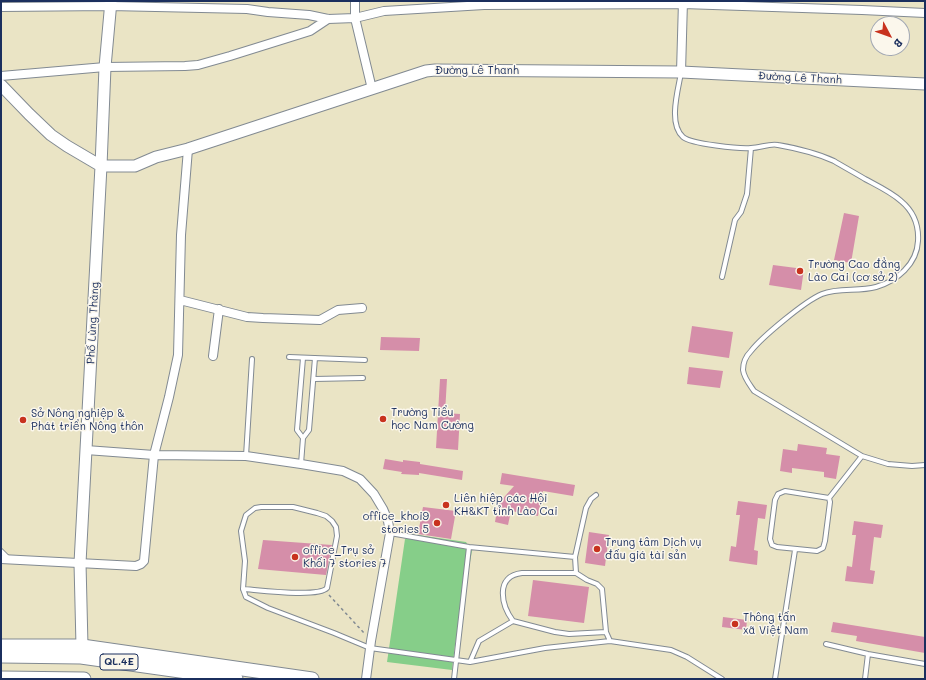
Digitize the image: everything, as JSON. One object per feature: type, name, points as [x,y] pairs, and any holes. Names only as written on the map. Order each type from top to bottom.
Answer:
[{"type":"main road","points":[[1,646],[82,652],[312,679]]},
{"type":"main road","points":[[1,678],[81,679],[82,652]]},
{"type":"main road","name":"QL.4E","points":[[1,656],[82,652],[236,679]]},
{"type":"street","points":[[355,1],[355,18],[372,89]]},
{"type":"street","points":[[681,72],[683,2]]},
{"type":"street","points":[[1,7],[111,3],[247,9],[309,15],[328,19],[355,18],[384,11],[484,5],[683,2],[925,13]]},
{"type":"street","name":"Phố Lùng Thàng","points":[[82,652],[80,563],[101,166],[104,67],[111,3]]},
{"type":"street","points":[[1,76],[104,67],[198,65],[310,31],[328,19]]},
{"type":"street","name":"Đường Lê Thanh","points":[[101,166],[135,166],[156,157],[188,149],[426,71],[444,69],[681,72],[925,84]]},
{"type":"street","points":[[1,85],[51,134],[67,146],[101,166]]},
{"type":"street","points":[[5,560],[136,566],[144,561],[154,455],[169,397],[176,361],[180,300],[181,235],[188,149]]},
{"type":"street","points":[[180,300],[247,317],[320,320],[338,310],[362,308]]},
{"type":"street","points":[[213,356],[219,309]]},
{"type":"street","points":[[86,450],[154,455],[246,456],[343,471],[360,479],[374,494],[384,509],[390,533],[370,644],[366,679]]},
{"type":"lane","points":[[681,72],[675,106],[675,120],[679,132],[689,141],[751,148],[776,144],[832,160],[893,194],[911,210],[917,225],[918,247],[913,259],[900,274],[891,281],[875,287],[821,294],[798,309],[757,344],[746,359],[743,371],[745,378],[754,391],[862,456],[888,464],[912,466],[925,465]]},
{"type":"lane","points":[[722,277],[735,220],[741,212],[747,194],[751,148]]},
{"type":"lane","points":[[290,357],[365,360]]},
{"type":"lane","points":[[303,358],[297,430],[303,438]]},
{"type":"lane","points":[[301,464],[303,438],[309,430],[315,358]]},
{"type":"lane","points":[[246,456],[252,359]]},
{"type":"lane","points":[[314,379],[362,378]]},
{"type":"lane","points":[[829,498],[784,491],[780,492],[776,496],[770,539],[771,543],[777,547],[795,550],[817,551],[823,548],[830,502],[829,498],[862,456]]},
{"type":"lane","points":[[576,573],[575,557],[586,508],[591,499],[596,495]]},
{"type":"lane","points":[[243,589],[291,593],[322,592],[326,590],[337,536],[336,527],[332,521],[317,512],[305,509],[261,506],[255,508],[246,515],[241,531],[245,561],[243,589],[246,597],[268,608],[334,633],[370,644],[456,660],[470,662],[545,648],[610,641],[671,650],[687,657],[722,679]]},
{"type":"lane","points":[[390,533],[469,547],[575,557]]},
{"type":"lane","points":[[454,679],[469,547]]},
{"type":"lane","points":[[1,550],[5,560]]},
{"type":"lane","points":[[775,679],[795,550]]},
{"type":"lane","points":[[606,632],[569,634],[555,632],[513,621],[504,605],[503,596],[506,582],[510,576],[514,574],[576,573],[597,584],[602,589],[606,632],[610,641]]},
{"type":"lane","points":[[470,662],[479,641],[513,621]]},
{"type":"lane","points":[[826,644],[868,654],[925,664]]},
{"type":"lane","points":[[865,679],[868,654]]},
{"type":"path","points":[[326,590],[370,644]]},
{"type":"green space","points":[[410,535],[466,542],[472,551],[452,670],[387,662],[405,539]]},
{"type":"building","points":[[844,213],[859,216],[851,263],[834,260]]},
{"type":"building","points":[[773,265],[804,269],[801,290],[769,285]]},
{"type":"building","points":[[692,326],[733,332],[729,358],[688,352]]},
{"type":"building","points":[[381,337],[420,338],[419,351],[380,350]]},
{"type":"building","points":[[689,367],[723,371],[720,388],[687,384]]},
{"type":"building","points":[[440,379],[447,379],[445,413],[460,414],[458,450],[436,448]]},
{"type":"building","points":[[798,444],[827,448],[826,454],[840,456],[836,479],[824,477],[824,472],[792,468],[792,473],[780,471],[783,449],[797,451]]},
{"type":"building","points":[[385,459],[403,462],[403,460],[420,462],[420,464],[463,471],[462,480],[419,473],[419,475],[401,474],[402,472],[383,469]]},
{"type":"building","points":[[502,473],[575,485],[573,496],[543,491],[538,516],[511,511],[508,525],[495,522],[498,504],[514,486],[500,484]]},
{"type":"building","points":[[738,501],[767,505],[765,519],[758,518],[754,550],[758,551],[757,565],[729,561],[731,546],[736,547],[740,515],[736,515]]},
{"type":"building","name":"office_khoi9 stories 5","points":[[423,507],[456,511],[451,539],[418,534]]},
{"type":"building","points":[[854,521],[883,525],[881,538],[874,537],[870,570],[875,571],[873,584],[845,581],[847,566],[852,567],[856,535],[852,535]]},
{"type":"building","name":"Trung tâm Dịch vụ đấu giá tài sản","points":[[589,532],[609,535],[605,566],[585,563]]},
{"type":"building","name":"office_Trụ sở Khối 7 stories 7","points":[[263,540],[332,545],[326,575],[258,569]]},
{"type":"building","points":[[533,580],[589,587],[584,623],[528,616]]},
{"type":"building","name":"Thông tấn xã Việt Nam","points":[[723,617],[747,620],[746,630],[722,627]]},
{"type":"building","points":[[833,622],[925,637],[925,653],[856,641],[857,636],[831,632]]},
{"type":"place","name":"Trường Cao đẳng Lào Cai (cơ sở 2)","points":[[800,271]]},
{"type":"place","name":"Trường Tiểu học Nam Cường","points":[[383,419]]},
{"type":"place","name":"Sở Nông nghiệp & Phát triển Nông thôn","points":[[23,420]]},
{"type":"place","name":"Liên hiệp các Hội KH&KT tỉnh Lào Cai","points":[[446,505]]},
{"type":"place","name":"office_khoi9 stories 5","points":[[437,523]]},
{"type":"place","name":"Trung tâm Dịch vụ đấu giá tài sản","points":[[597,549]]},
{"type":"place","name":"office_Trụ sở Khối 7 stories 7","points":[[295,557]]},
{"type":"place","name":"Thông tấn xã Việt Nam","points":[[735,624]]}]
